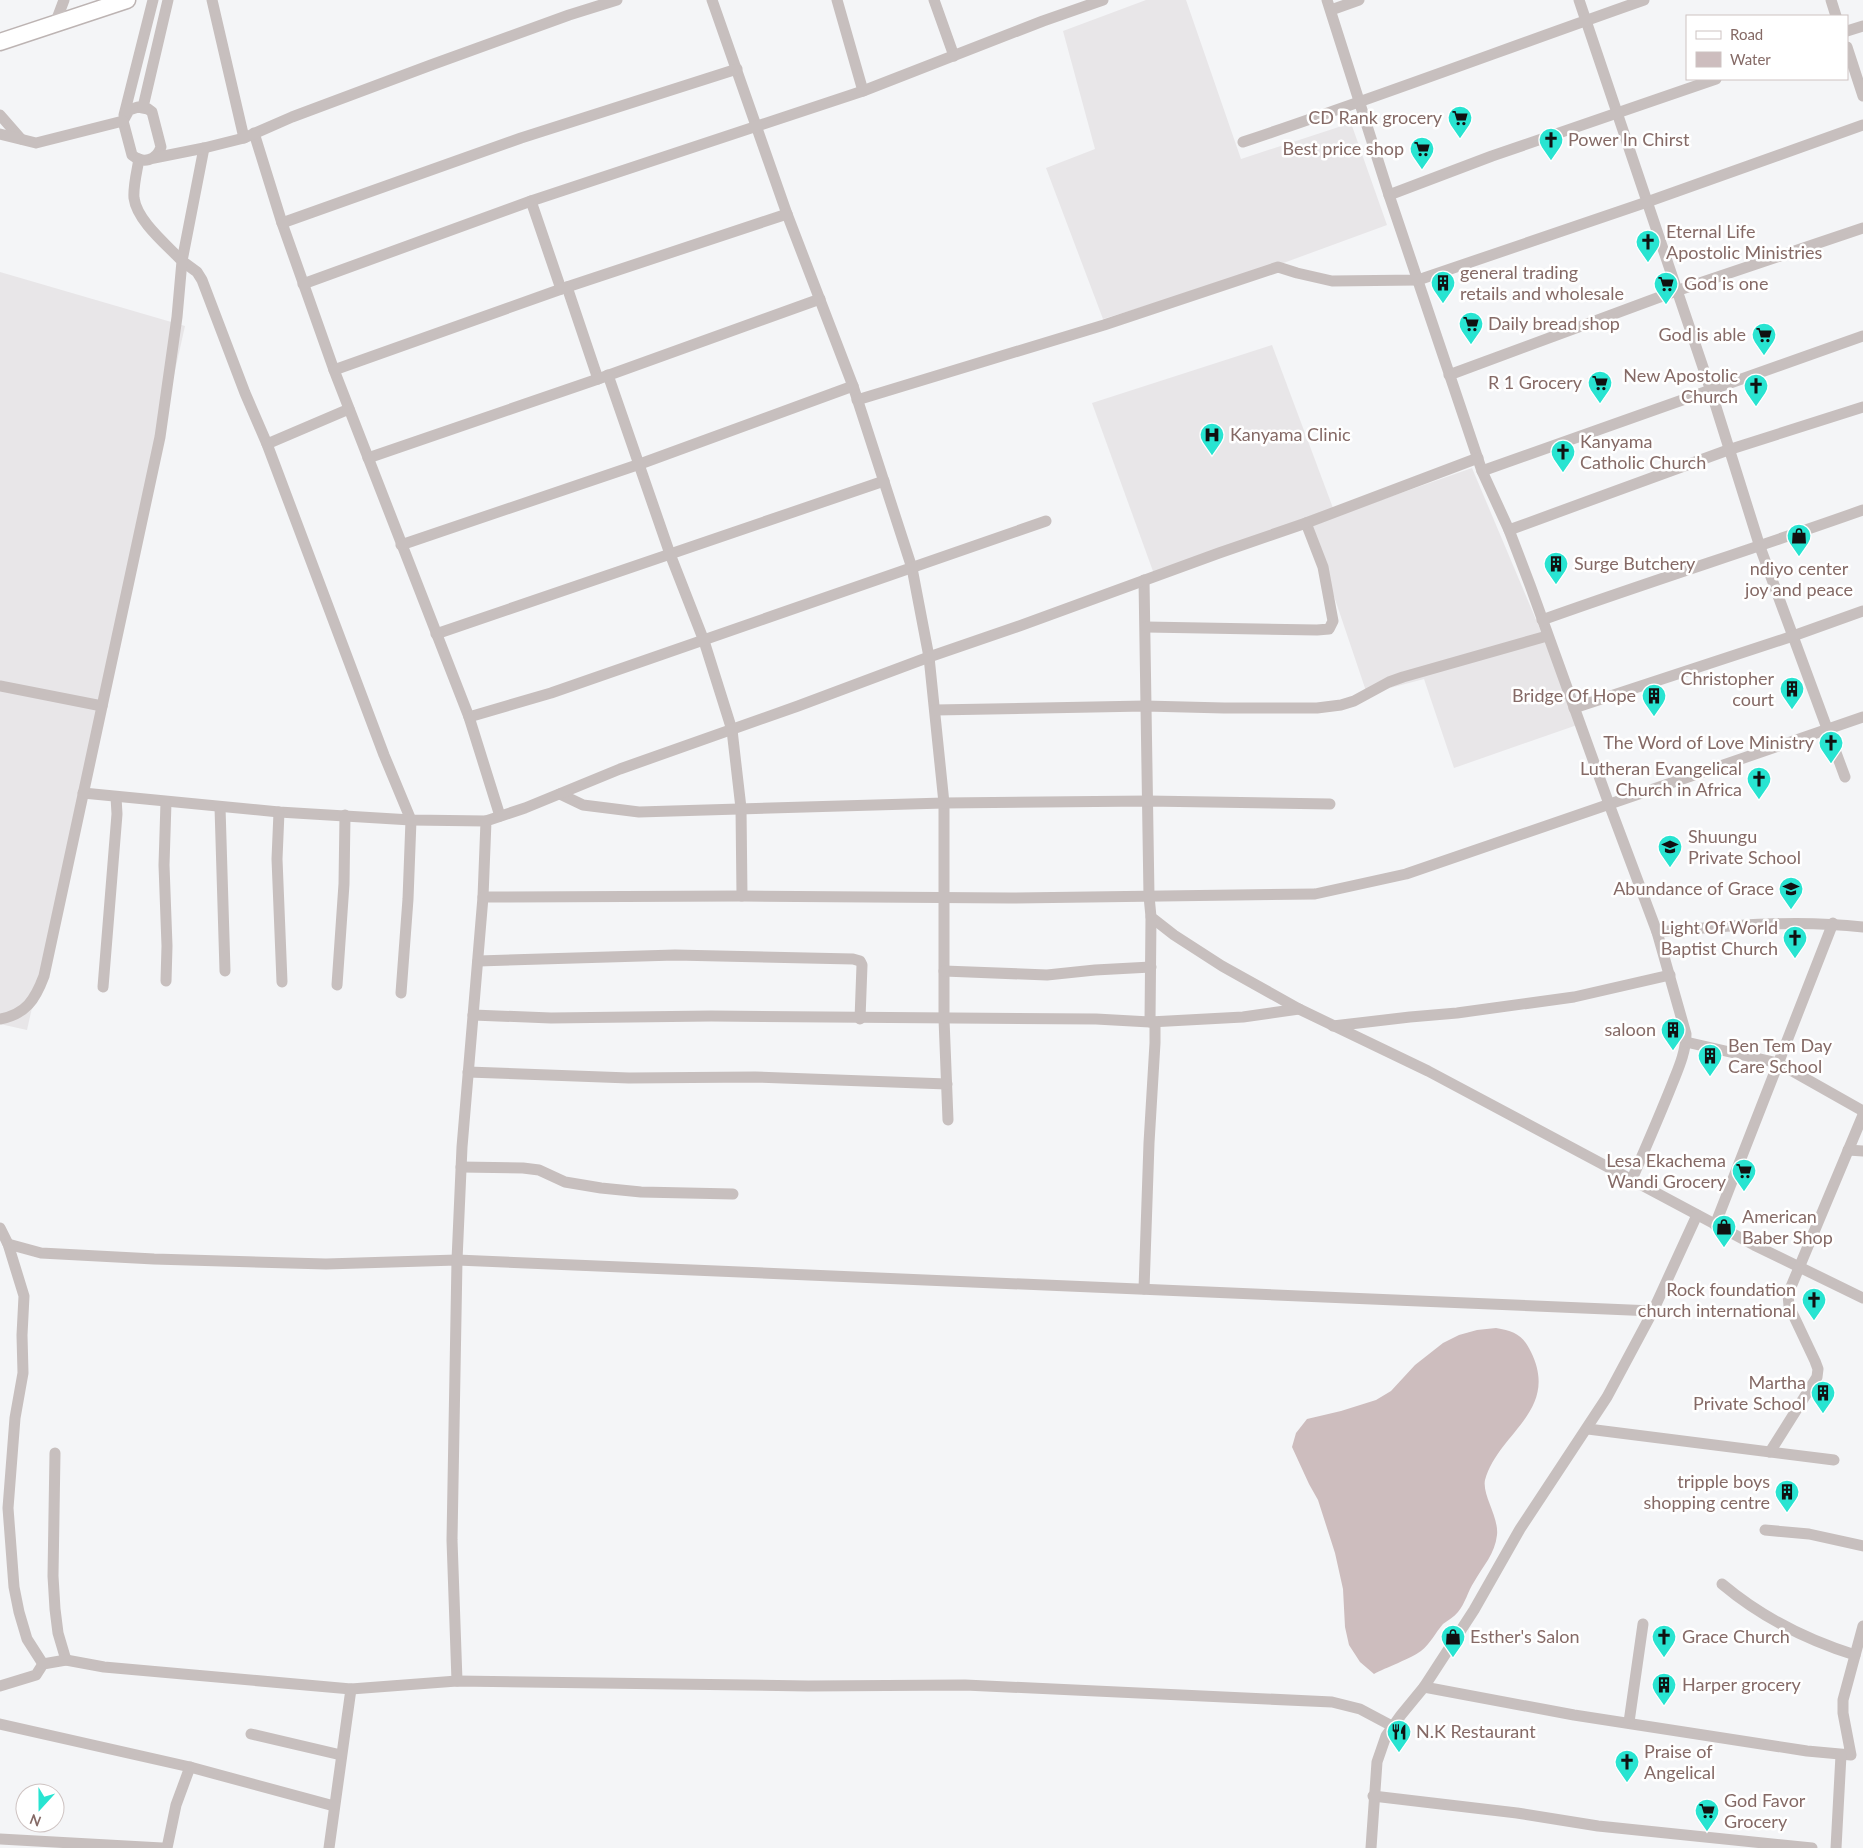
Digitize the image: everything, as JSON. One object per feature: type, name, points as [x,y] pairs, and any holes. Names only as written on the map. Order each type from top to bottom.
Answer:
[{"type":"main road","points":[[0,42],[127,0]]},
{"type":"street","points":[[55,24],[64,0]]},
{"type":"street","points":[[153,0],[123,119],[132,154],[139,159],[146,160],[204,148],[249,135],[457,55],[568,15],[617,0]]},
{"type":"street","points":[[143,107],[168,0]]},
{"type":"street","points":[[212,0],[249,135],[334,370],[468,717],[500,816]]},
{"type":"street","points":[[712,0],[787,214],[853,386],[912,568],[929,657],[944,803],[944,1018],[948,1120]]},
{"type":"street","points":[[837,0],[863,91]]},
{"type":"street","points":[[934,0],[954,56]]},
{"type":"street","points":[[303,284],[531,201],[863,91],[1043,20],[1103,0]]},
{"type":"street","points":[[1359,0],[1329,5],[1389,195],[1482,471],[1509,530],[1657,932],[1686,1034],[1686,1042],[1663,1109],[1632,1179]]},
{"type":"street","points":[[1579,0],[1711,391],[1760,547],[1846,777]]},
{"type":"street","points":[[1243,142],[1360,103],[1467,62],[1644,0]]},
{"type":"street","points":[[1831,0],[1836,15]]},
{"type":"street","points":[[1848,31],[1863,26]]},
{"type":"street","points":[[1848,50],[1863,96]]},
{"type":"street","points":[[282,223],[521,138],[737,69]]},
{"type":"street","points":[[1389,195],[1618,112],[1713,80]]},
{"type":"street","points":[[0,134],[36,143],[123,119],[133,108],[143,107],[152,112],[161,147],[154,158]]},
{"type":"street","points":[[0,115],[22,139]]},
{"type":"street","points":[[857,400],[1104,325],[1278,267],[1332,281],[1418,280],[1647,202],[1863,125]]},
{"type":"street","points":[[161,147],[178,153]]},
{"type":"street","points":[[0,1019],[24,1009],[37,994],[51,944],[132,572],[161,429],[177,317],[182,261],[204,148]]},
{"type":"street","points":[[139,159],[134,198],[139,213],[156,234],[182,261],[197,272],[202,280],[245,393],[268,444],[384,755],[412,820],[401,993]]},
{"type":"street","points":[[531,201],[564,288],[640,464],[670,554],[704,641],[732,730],[741,808],[742,896]]},
{"type":"street","points":[[334,370],[564,288],[787,214]]},
{"type":"street","points":[[1449,375],[1676,291],[1863,228]]},
{"type":"street","points":[[368,458],[603,377],[820,299]]},
{"type":"street","points":[[1482,471],[1863,336]]},
{"type":"street","points":[[401,545],[640,464],[853,386]]},
{"type":"street","points":[[1509,530],[1728,450],[1863,407]]},
{"type":"street","points":[[268,444],[349,409]]},
{"type":"street","points":[[84,794],[279,812],[412,820],[486,821],[929,657],[1072,608],[1144,580],[1306,523],[1478,458]]},
{"type":"street","points":[[436,634],[884,481]]},
{"type":"street","points":[[1542,620],[1659,579],[1760,547],[1863,510]]},
{"type":"street","points":[[468,717],[551,693],[1046,521]]},
{"type":"street","points":[[1146,627],[1329,629],[1333,621],[1323,567],[1306,523]]},
{"type":"street","points":[[1144,580],[1149,896],[1152,1022],[1155,1043],[1144,1289]]},
{"type":"street","points":[[1574,708],[1794,636],[1863,611]]},
{"type":"street","points":[[935,710],[1145,706],[1317,708],[1341,706],[1396,680],[1547,636]]},
{"type":"street","points":[[0,686],[102,706]]},
{"type":"street","points":[[483,897],[1010,898],[1298,895],[1334,891],[1406,874],[1863,718]]},
{"type":"street","points":[[560,794],[583,806],[639,812],[944,803],[1148,802],[1330,804]]},
{"type":"street","points":[[103,987],[117,814],[116,797]]},
{"type":"street","points":[[166,802],[164,865],[167,946],[166,981]]},
{"type":"street","points":[[220,807],[225,971]]},
{"type":"street","points":[[279,812],[277,859],[282,982]]},
{"type":"street","points":[[336,985],[344,892],[345,816]]},
{"type":"street","points":[[457,1681],[452,1540],[457,1260],[461,1166],[483,897],[486,821]]},
{"type":"street","points":[[1151,917],[1174,935],[1222,966],[1299,1009],[1428,1071],[1715,1225],[1863,1298]]},
{"type":"street","points":[[1657,932],[1751,925],[1833,923],[1863,927]]},
{"type":"street","points":[[1715,1225],[1833,923]]},
{"type":"street","points":[[478,961],[675,955],[853,959],[860,961],[862,965],[860,1019]]},
{"type":"street","points":[[944,971],[1047,976],[1095,970],[1151,967]]},
{"type":"street","points":[[1332,1026],[1457,1013],[1574,997],[1670,975]]},
{"type":"street","points":[[473,1015],[551,1018],[711,1016],[860,1019],[1125,1019],[1152,1022],[1243,1017],[1299,1009]]},
{"type":"street","points":[[1686,1042],[1778,1063],[1863,1111]]},
{"type":"street","points":[[468,1072],[629,1078],[765,1077],[947,1084]]},
{"type":"street","points":[[1770,1452],[1817,1377],[1818,1369],[1788,1300],[1788,1294],[1863,1115]]},
{"type":"street","points":[[1848,1150],[1863,1151]]},
{"type":"street","points":[[461,1166],[539,1170],[565,1182],[609,1189],[670,1194],[733,1194]]},
{"type":"street","points":[[1371,1848],[1377,1762],[1392,1726],[1424,1687],[1474,1610],[1520,1529],[1588,1429],[1623,1370],[1653,1311],[1697,1215]]},
{"type":"street","points":[[0,1228],[8,1244],[24,1296],[23,1372],[15,1418],[8,1508],[14,1587],[27,1639],[43,1664]]},
{"type":"street","points":[[8,1244],[41,1253],[154,1259],[326,1264],[457,1260],[1653,1311]]},
{"type":"street","points":[[1588,1429],[1834,1460]]},
{"type":"street","points":[[55,1453],[53,1576],[58,1633],[66,1660]]},
{"type":"street","points":[[1765,1530],[1809,1534],[1863,1546]]},
{"type":"street","points":[[1722,1584],[1752,1607],[1809,1638],[1858,1652]]},
{"type":"street","points":[[1629,1722],[1643,1624]]},
{"type":"street","points":[[1836,1848],[1846,1755],[1843,1700],[1858,1652],[1863,1626]]},
{"type":"street","points":[[0,1686],[36,1675],[43,1664],[66,1660],[113,1668],[352,1689],[457,1681],[808,1686],[965,1685],[1332,1702],[1360,1709],[1392,1726]]},
{"type":"street","points":[[1424,1687],[1574,1715],[1863,1757]]},
{"type":"street","points":[[329,1848],[341,1754],[352,1689]]},
{"type":"street","points":[[0,1724],[190,1767],[334,1806]]},
{"type":"street","points":[[251,1734],[341,1754]]},
{"type":"street","points":[[166,1848],[176,1805],[190,1767]]},
{"type":"street","points":[[1374,1796],[1517,1813],[1598,1826],[1812,1848]]},
{"type":"street","points":[[0,1838],[162,1848]]},
{"type":"shaded area","points":[[1146,0],[1186,0],[1241,159],[1351,123],[1387,225],[1278,265],[1103,319],[1046,168],[1095,149],[1063,31]]},
{"type":"shaded area","points":[[0,272],[185,326],[27,1030],[0,1024]]},
{"type":"shaded area","name":"Kanyama Clinic","points":[[1272,345],[1333,508],[1154,574],[1092,403]]},
{"type":"shaded area","points":[[1472,468],[1580,724],[1454,768],[1424,679],[1367,694],[1310,525]]},
{"type":"water","points":[[1496,1328],[1517,1335],[1525,1341],[1538,1373],[1538,1390],[1533,1406],[1492,1463],[1485,1480],[1486,1492],[1497,1528],[1494,1548],[1460,1609],[1443,1624],[1424,1648],[1411,1657],[1374,1674],[1360,1662],[1349,1645],[1345,1627],[1343,1589],[1335,1553],[1318,1500],[1292,1447],[1296,1433],[1307,1419],[1376,1400],[1391,1391],[1415,1365],[1443,1343],[1459,1335],[1477,1330]]},
{"type":"place","name":"CD Rank grocery","points":[[1460,139]]},
{"type":"place","name":"Power In Chirst","points":[[1551,161]]},
{"type":"place","name":"Best price shop","points":[[1422,170]]},
{"type":"place","name":"Eternal Life Apostolic Ministries","points":[[1648,263]]},
{"type":"place","name":"general trading retails and wholesale","points":[[1443,304]]},
{"type":"place","name":"God is one","points":[[1666,305]]},
{"type":"place","name":"Daily bread shop","points":[[1471,345]]},
{"type":"place","name":"God is able","points":[[1764,356]]},
{"type":"place","name":"R 1 Grocery","points":[[1600,404]]},
{"type":"place","name":"New Apostolic Church","points":[[1756,407]]},
{"type":"place","name":"Kanyama Clinic","points":[[1212,456]]},
{"type":"place","name":"Kanyama Catholic Church","points":[[1563,473]]},
{"type":"place","name":"ndiyo center joy and peace","points":[[1799,557]]},
{"type":"place","name":"Surge Butchery","points":[[1556,585]]},
{"type":"place","name":"Christopher court","points":[[1792,710]]},
{"type":"place","name":"Bridge Of Hope","points":[[1654,717]]},
{"type":"place","name":"The Word of Love Ministry","points":[[1831,764]]},
{"type":"place","name":"Lutheran Evangelical Church in Africa","points":[[1759,800]]},
{"type":"place","name":"Shuungu Private School","points":[[1670,868]]},
{"type":"place","name":"Abundance of Grace","points":[[1791,910]]},
{"type":"place","name":"Light Of World Baptist Church","points":[[1795,959]]},
{"type":"place","name":"saloon","points":[[1673,1051]]},
{"type":"place","name":"Ben Tem Day Care School","points":[[1710,1077]]},
{"type":"place","name":"Lesa Ekachema Wandi Grocery","points":[[1744,1192]]},
{"type":"place","name":"American Baber Shop","points":[[1724,1248]]},
{"type":"place","name":"Rock foundation church international","points":[[1814,1321]]},
{"type":"place","name":"Martha Private School","points":[[1823,1414]]},
{"type":"place","name":"tripple boys shopping centre","points":[[1787,1513]]},
{"type":"place","name":"Esther's Salon","points":[[1453,1658]]},
{"type":"place","name":"Grace Church","points":[[1664,1658]]},
{"type":"place","name":"Harper grocery","points":[[1664,1706]]},
{"type":"place","name":"N.K Restaurant","points":[[1399,1753]]},
{"type":"place","name":"Praise of Angelical","points":[[1627,1783]]},
{"type":"place","name":"God Favor Grocery","points":[[1707,1832]]}]
